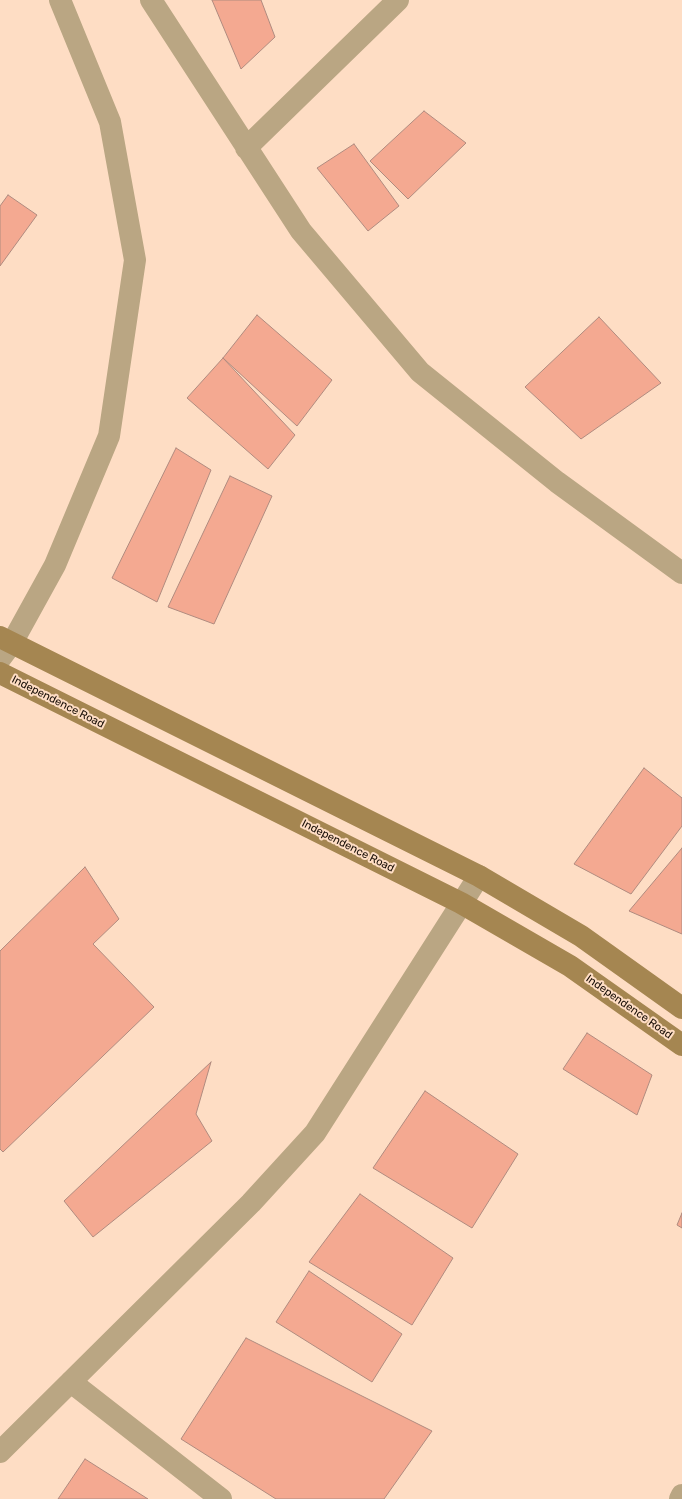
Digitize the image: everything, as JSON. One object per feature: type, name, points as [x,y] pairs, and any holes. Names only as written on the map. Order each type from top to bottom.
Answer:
[{"type":"main road","points":[[4,646],[479,876],[581,936],[682,1008]]},
{"type":"main road","name":"Independence Road","points":[[0,673],[461,903],[570,966],[682,1044]]},
{"type":"street","points":[[4,646],[55,565],[109,436],[135,260],[110,122],[60,0]]},
{"type":"street","points":[[151,0],[301,231],[420,372],[557,482],[682,573]]},
{"type":"street","points":[[246,148],[398,0]]},
{"type":"street","points":[[0,1452],[252,1203],[315,1133],[479,876]]},
{"type":"street","points":[[71,1382],[221,1499]]},
{"type":"street","points":[[680,1499],[682,1495]]},
{"type":"building","points":[[212,0],[261,0],[275,37],[241,69]]},
{"type":"building","points":[[424,111],[466,143],[408,199],[370,161]]},
{"type":"building","points":[[354,144],[399,206],[368,231],[317,168]]},
{"type":"building","points":[[8,195],[37,215],[0,266],[0,206]]},
{"type":"building","points":[[257,315],[332,380],[297,426],[223,358]]},
{"type":"building","points":[[599,317],[661,383],[581,439],[525,387]]},
{"type":"building","points":[[223,358],[295,435],[268,469],[187,398]]},
{"type":"building","points":[[176,448],[211,470],[157,602],[112,578]]},
{"type":"building","points":[[230,476],[272,496],[214,624],[168,607]]},
{"type":"building","points":[[644,768],[682,798],[682,826],[631,894],[574,864]]},
{"type":"building","points":[[682,848],[682,934],[629,911]]},
{"type":"building","points":[[85,867],[119,919],[93,944],[154,1007],[3,1152],[0,1149],[0,951]]},
{"type":"building","points":[[587,1033],[652,1075],[637,1115],[563,1069]]},
{"type":"building","points":[[211,1062],[196,1114],[212,1141],[93,1237],[64,1201]]},
{"type":"building","points":[[425,1091],[518,1154],[472,1228],[373,1168]]},
{"type":"building","points":[[360,1194],[453,1258],[412,1325],[309,1262]]},
{"type":"building","points":[[682,1213],[682,1228],[677,1225]]},
{"type":"building","points":[[309,1271],[402,1334],[372,1382],[276,1322]]},
{"type":"building","points":[[246,1338],[432,1431],[384,1499],[276,1499],[181,1439]]},
{"type":"building","points":[[85,1459],[148,1499],[58,1499]]}]
